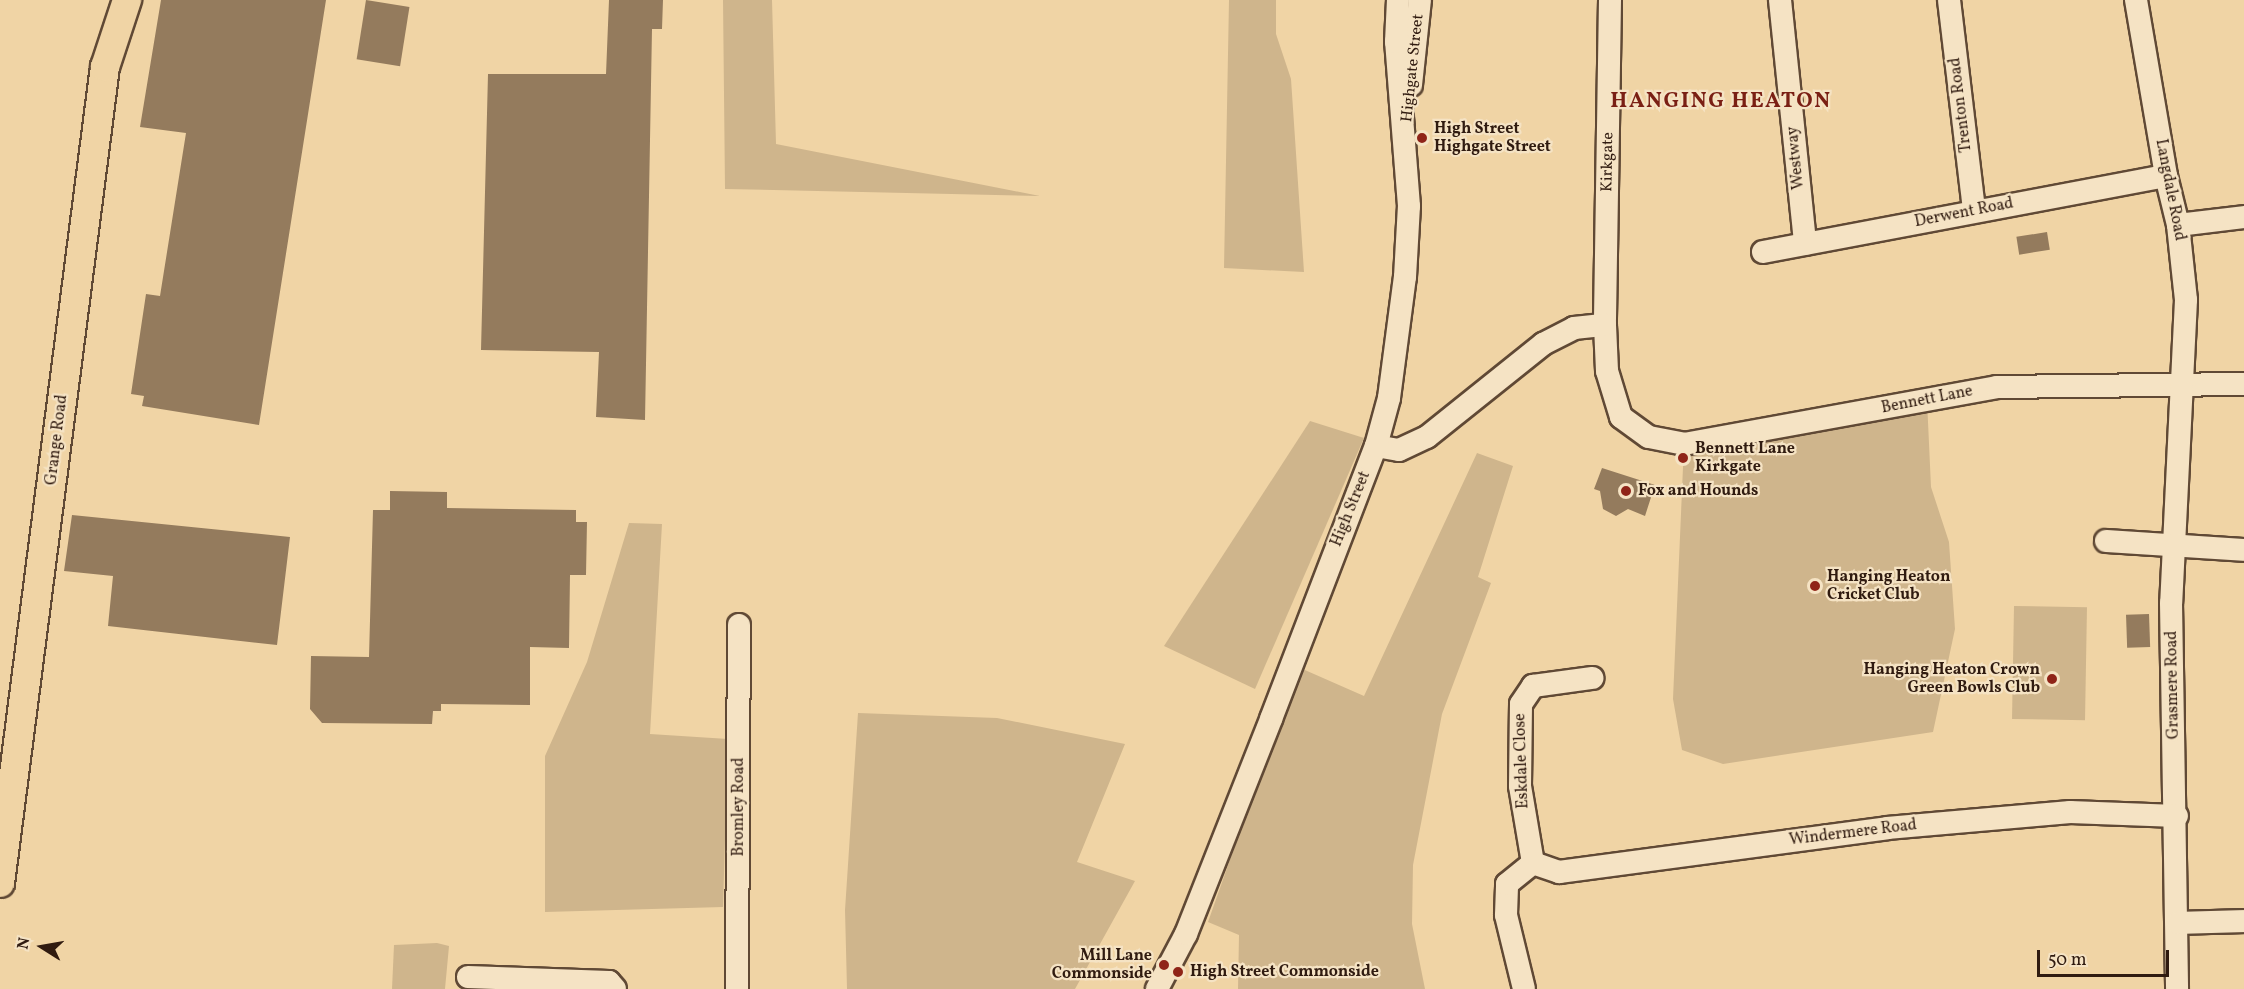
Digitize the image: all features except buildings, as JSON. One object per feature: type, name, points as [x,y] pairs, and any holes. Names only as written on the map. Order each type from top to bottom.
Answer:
[{"type":"main road","name":"Grange Road","points":[[0,883],[105,67],[127,0]]},
{"type":"street","name":"High Street","points":[[1157,989],[1186,934],[1376,446],[1389,398],[1405,277],[1409,206],[1406,137],[1396,42],[1398,0]]},
{"type":"street","name":"Highgate Street","points":[[1406,137],[1420,0]]},
{"type":"street","name":"Kirkgate","points":[[1610,0],[1605,325],[1607,371],[1621,417]]},
{"type":"street","name":"Westway","points":[[1780,0],[1805,244]]},
{"type":"street","name":"Trenton Road","points":[[1948,0],[1974,211]]},
{"type":"street","name":"Langdale Road","points":[[2136,0],[2166,176],[2178,225],[2186,300],[2185,382]]},
{"type":"street","name":"Derwent Road","points":[[1763,252],[2166,176]]},
{"type":"street","points":[[2178,225],[2244,217]]},
{"type":"street","points":[[1376,446],[1399,450],[1427,436],[1543,344],[1574,328],[1605,325]]},
{"type":"street","name":"Bennett Lane","points":[[1621,417],[1649,437],[1684,444],[1997,387],[2185,382],[2244,384]]},
{"type":"street","name":"Grasmere Road","points":[[2177,989],[2173,544],[2185,382]]},
{"type":"street","points":[[2106,541],[2244,550]]},
{"type":"street","name":"Bromley Road","points":[[736,989],[739,625]]},
{"type":"street","name":"Eskdale Close","points":[[1533,863],[1520,786],[1521,704],[1533,686],[1592,678]]},
{"type":"street","name":"Windermere Road","points":[[1533,863],[1559,872],[1887,828],[2070,812],[2177,816]]},
{"type":"street","points":[[1524,989],[1506,915],[1507,884],[1533,863]]},
{"type":"street","points":[[2178,922],[2244,921]]},
{"type":"street","points":[[465,972],[609,982],[615,989]]},
{"type":"shaded area","points":[[723,0],[772,0],[776,144],[1040,196],[725,189]]},
{"type":"shaded area","points":[[1229,0],[1276,0],[1276,34],[1291,79],[1304,272],[1224,268]]},
{"type":"shaded area","name":"Hanging Heaton Cricket Club","points":[[1927,400],[1931,487],[1949,542],[1955,629],[1933,732],[1723,764],[1682,750],[1673,699],[1684,444]]},
{"type":"shaded area","points":[[1310,421],[1364,438],[1255,689],[1164,646]]},
{"type":"shaded area","points":[[1477,453],[1513,466],[1478,577],[1491,583],[1442,714],[1413,865],[1412,924],[1425,989],[1238,989],[1239,935],[1208,922],[1298,667],[1364,696]]},
{"type":"shaded area","points":[[629,523],[662,524],[650,734],[728,739],[723,907],[545,912],[545,756],[587,662]]},
{"type":"shaded area","name":"Hanging Heaton Crown Green Bowls Club","points":[[2014,606],[2087,607],[2085,720],[2012,719]]},
{"type":"shaded area","points":[[858,713],[997,718],[1125,744],[1077,862],[1135,881],[1075,989],[847,989],[845,910]]},
{"type":"shaded area","points":[[437,943],[449,946],[445,989],[392,989],[394,945]]},
{"type":"place","name":"High Street Highgate Street","points":[[1422,138]]},
{"type":"place","name":"Bennett Lane Kirkgate","points":[[1683,458]]},
{"type":"place","name":"Fox and Hounds","points":[[1626,491]]},
{"type":"place","name":"Hanging Heaton Cricket Club","points":[[1815,586]]},
{"type":"place","name":"Hanging Heaton Crown Green Bowls Club","points":[[2052,679]]},
{"type":"place","name":"Mill Lane Commonside","points":[[1164,965]]},
{"type":"place","name":"High Street Commonside","points":[[1178,972]]},
{"type":"district","name":"HANGING HEATON","points":[[1721,102]]}]
